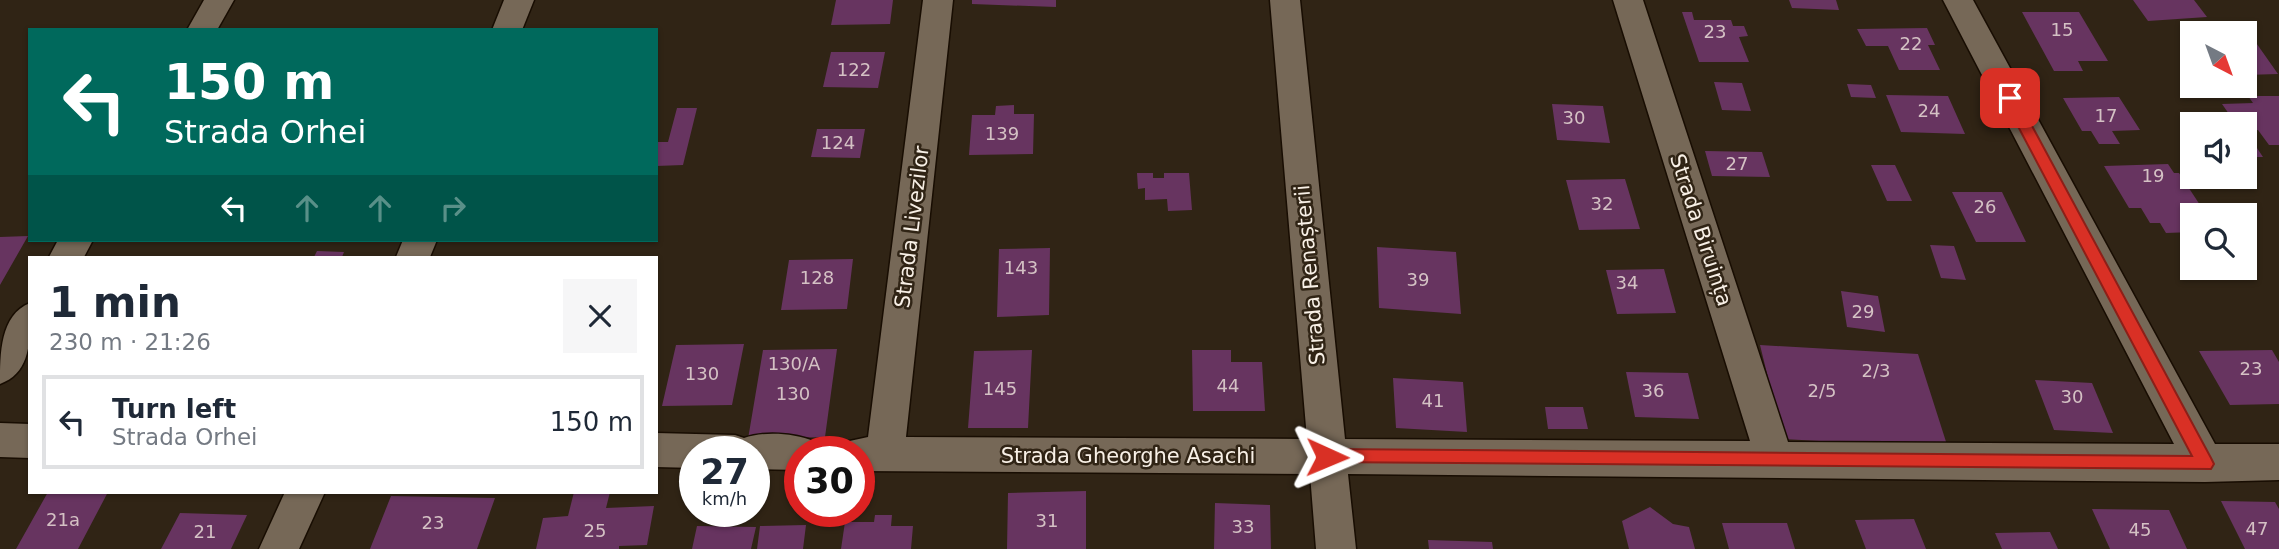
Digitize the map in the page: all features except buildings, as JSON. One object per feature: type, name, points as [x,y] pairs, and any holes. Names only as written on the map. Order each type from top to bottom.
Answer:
[{"type":"street","points":[[203,28],[219,0]]},
{"type":"street","points":[[508,28],[519,0]]},
{"type":"street","name":"Strada Livezilor","points":[[875,436],[938,0]]},
{"type":"street","name":"Strada Renașterii","points":[[1285,0],[1336,549]]},
{"type":"street","name":"Strada Biruința","points":[[1628,0],[1775,460]]},
{"type":"street","points":[[1958,0],[2205,464]]},
{"type":"street","points":[[0,368],[28,321]]},
{"type":"street","points":[[0,440],[28,441]]},
{"type":"street","points":[[658,450],[679,451]]},
{"type":"street","name":"Strada Gheorghe Asachi","points":[[875,454],[2205,464],[2279,462]]},
{"type":"street","points":[[279,549],[305,494]]},
{"type":"route","points":[[1327,457],[2205,464],[2010,98]]}]
